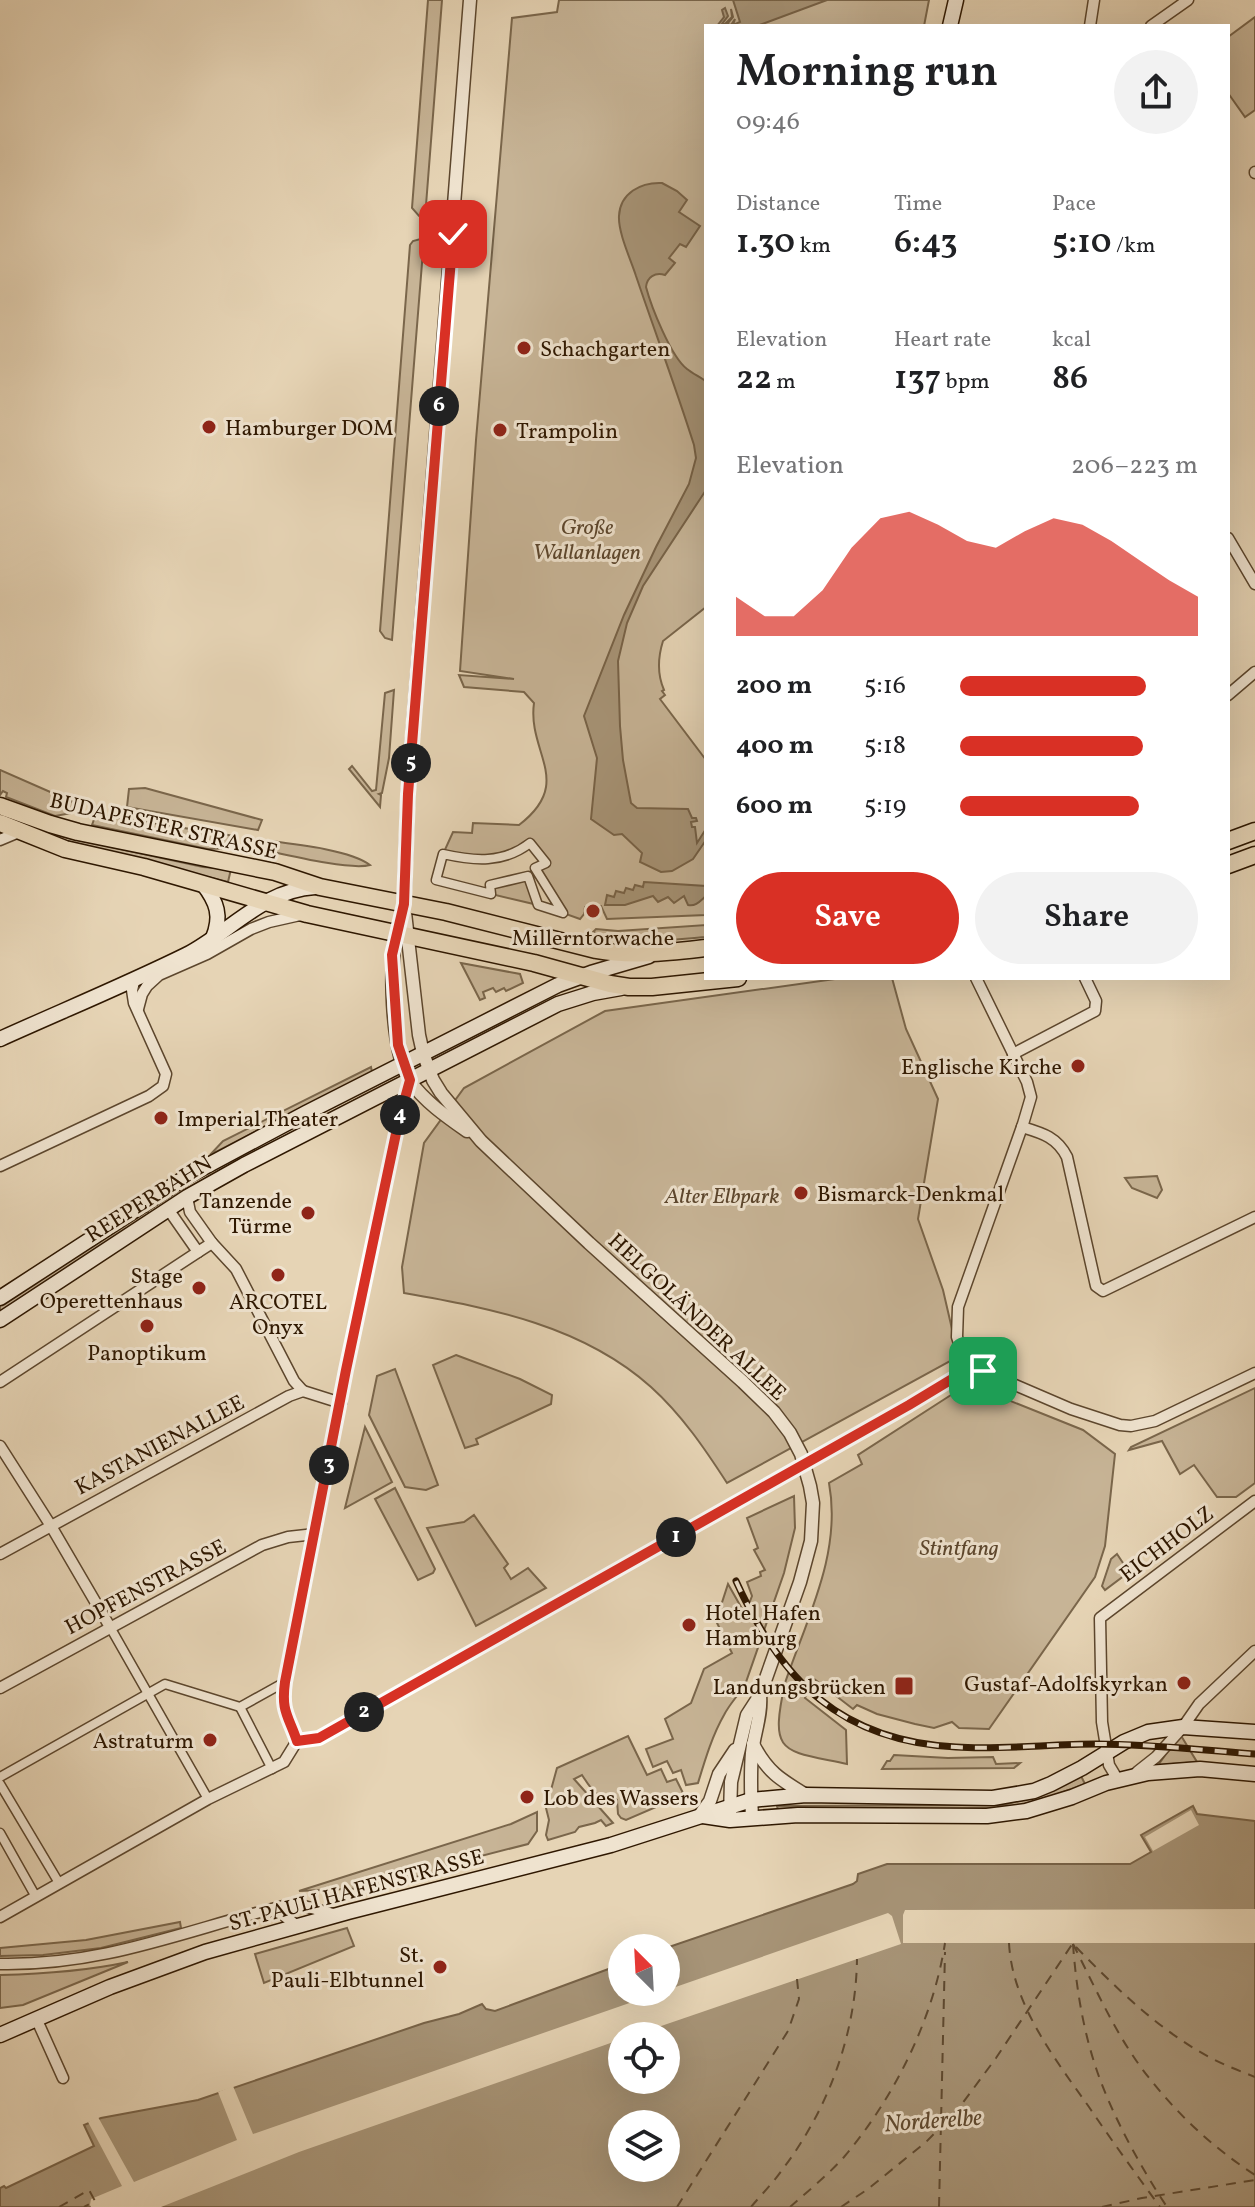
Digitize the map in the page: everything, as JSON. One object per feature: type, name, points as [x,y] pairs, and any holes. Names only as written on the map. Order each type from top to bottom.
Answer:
[{"type":"main road","points":[[950,24],[956,0]]},
{"type":"main road","name":"BUDAPESTER STRASSE","points":[[0,806],[78,832],[275,872],[320,887],[446,912],[596,950],[618,953],[704,948]]},
{"type":"main road","name":"BUDAPESTER STRASSE","points":[[0,823],[65,849],[144,867],[307,914],[534,963],[629,987],[721,980]]},
{"type":"main road","points":[[1230,840],[1255,831]]},
{"type":"main road","points":[[1230,864],[1255,855]]},
{"type":"main road","points":[[203,884],[218,906],[213,938]]},
{"type":"main road","name":"BUDAPESTER STRASSE","points":[[266,903],[288,891],[320,887]]},
{"type":"main road","points":[[0,1039],[185,955],[266,903]]},
{"type":"main road","name":"REEPERBAHN","points":[[0,1298],[186,1177],[423,1053],[558,985],[663,952]]},
{"type":"main road","name":"REEPERBAHN","points":[[0,1320],[168,1209],[244,1165],[558,1004],[593,993],[629,987]]},
{"type":"main road","points":[[730,1813],[751,1800],[806,1795],[993,1798],[1013,1795],[1051,1784],[1124,1742],[1148,1732],[1183,1727],[1255,1732]]},
{"type":"main road","points":[[700,1815],[730,1813],[752,1818],[987,1816],[1026,1811],[1148,1773],[1200,1769],[1255,1774]]},
{"type":"main road","name":"ST. PAULI HAFENSTRASSE","points":[[0,2035],[205,1952],[611,1845],[700,1815]]},
{"type":"street","points":[[402,934],[408,794],[470,0]]},
{"type":"street","points":[[1090,24],[1094,0]]},
{"type":"street","points":[[1154,24],[1188,0]]},
{"type":"street","points":[[1230,541],[1255,584]]},
{"type":"street","points":[[1230,693],[1255,672]]},
{"type":"street","points":[[0,840],[19,832]]},
{"type":"street","points":[[530,843],[546,863],[535,868],[563,913],[538,905],[528,876],[490,885],[491,894],[436,880],[443,854],[494,859],[513,854],[530,843]]},
{"type":"street","points":[[138,1011],[142,994],[159,975],[207,954],[251,929],[285,917],[307,914]]},
{"type":"street","name":"HELGOLÄNDER ALLEE","points":[[402,934],[423,1053],[441,1093],[481,1141],[774,1412],[801,1454],[813,1503],[811,1541],[760,1695],[747,1715],[746,1744],[752,1818]]},
{"type":"street","name":"HELGOLÄNDER ALLEE","points":[[402,934],[392,963],[398,1045],[403,1064],[410,1080],[441,1112],[481,1141]]},
{"type":"street","points":[[0,1166],[149,1096],[165,1083],[164,1069],[132,990],[135,978]]},
{"type":"street","points":[[297,1741],[319,1738],[962,1373],[966,1364],[957,1337],[958,1307],[1031,1094],[977,980]]},
{"type":"street","points":[[1013,1054],[1095,1011],[1096,1001],[1086,980]]},
{"type":"street","points":[[297,1741],[284,1710],[285,1682],[398,1124],[410,1080]]},
{"type":"street","points":[[1022,1127],[1055,1140],[1067,1157],[1096,1286],[1103,1291],[1255,1217]]},
{"type":"street","points":[[187,1197],[190,1212],[236,1269],[294,1381],[303,1391],[341,1403]]},
{"type":"street","points":[[168,1209],[198,1252]]},
{"type":"street","points":[[0,1382],[212,1243]]},
{"type":"street","points":[[966,1364],[1071,1409],[1131,1426],[1155,1421],[1255,1373]]},
{"type":"street","name":"KASTANIENALLEE","points":[[0,1554],[303,1391]]},
{"type":"street","points":[[0,1446],[51,1526],[208,1799]]},
{"type":"street","name":"EICHHOLZ","points":[[1108,1751],[1102,1722],[1100,1618],[1255,1501]]},
{"type":"street","name":"HOPFENSTRASSE","points":[[0,1688],[262,1545],[288,1537],[315,1534]]},
{"type":"street","points":[[1108,1751],[1110,1768],[1123,1779],[1156,1757],[1199,1704],[1255,1651]]},
{"type":"street","points":[[240,1707],[285,1682]]},
{"type":"street","points":[[0,1777],[165,1684],[240,1707],[272,1769]]},
{"type":"street","points":[[0,1917],[208,1799],[272,1769],[288,1757],[297,1741]]},
{"type":"street","points":[[746,1744],[773,1774],[806,1795]]},
{"type":"street","name":"HELGOLÄNDER ALLEE","points":[[730,1813],[731,1782],[746,1744]]},
{"type":"street","name":"HELGOLÄNDER ALLEE","points":[[700,1815],[710,1801],[719,1774],[746,1744]]},
{"type":"street","points":[[0,1784],[59,1883]]},
{"type":"street","points":[[0,1833],[36,1897]]},
{"type":"street","points":[[0,1964],[58,1962],[108,1955],[283,1906],[299,1905],[337,1915]]},
{"type":"street","points":[[272,1911],[282,1914],[297,1926]]},
{"type":"street","points":[[36,2018],[63,2078]]},
{"type":"green space","points":[[428,0],[442,0],[425,218],[412,208]]},
{"type":"green space","name":"Große Wallanlagen","points":[[559,0],[929,0],[924,24],[704,24],[704,609],[663,641],[659,666],[665,695],[660,699],[704,757],[704,915],[607,919],[601,906],[585,907],[580,919],[563,913],[535,868],[545,862],[530,843],[504,857],[443,854],[453,832],[472,833],[473,823],[519,825],[544,795],[547,781],[534,721],[534,703],[524,692],[464,687],[459,675],[514,679],[460,671],[512,18],[557,12]]},
{"type":"green space","points":[[1255,17],[1255,110],[1245,117],[1230,96],[1230,36]]},
{"type":"green space","points":[[424,238],[392,640],[385,638],[380,631],[410,245]]},
{"type":"green space","points":[[394,690],[389,758],[382,793],[379,794],[380,807],[349,769],[352,766],[372,791],[376,790],[385,693]]},
{"type":"green space","points":[[0,770],[73,802],[72,813],[55,816],[6,797],[7,793],[3,791],[0,795]]},
{"type":"green space","points":[[145,788],[262,820],[258,830],[127,807],[129,789]]},
{"type":"green space","points":[[0,813],[56,835],[203,867],[231,869],[228,882],[56,840],[0,816]]},
{"type":"green space","points":[[96,814],[234,836],[237,840],[235,848],[208,849],[92,825]]},
{"type":"green space","points":[[253,839],[331,850],[370,865],[329,863],[250,847]]},
{"type":"green space","points":[[528,876],[538,905],[491,894],[490,885]]},
{"type":"green space","points":[[704,925],[704,937],[636,941],[593,932],[596,929],[618,931]]},
{"type":"green space","points":[[461,963],[520,974],[523,983],[506,991],[504,988],[496,992],[493,988],[483,992],[485,998],[480,1000]]},
{"type":"green space","name":"Alter Elbpark","points":[[828,980],[893,980],[906,1029],[938,1099],[918,1219],[943,1290],[952,1329],[954,1359],[727,1483],[673,1409],[651,1387],[596,1349],[566,1334],[502,1313],[404,1293],[402,1267],[424,1143],[464,1088],[605,1011]]},
{"type":"green space","points":[[371,1067],[372,1072],[210,1155],[223,1141]]},
{"type":"green space","points":[[1157,1176],[1162,1190],[1157,1198],[1132,1188],[1125,1178]]},
{"type":"green space","points":[[146,1209],[149,1214],[0,1313],[0,1304]]},
{"type":"green space","points":[[456,1355],[520,1379],[552,1395],[551,1404],[476,1439],[478,1444],[465,1448],[433,1365]]},
{"type":"green space","points":[[395,1369],[438,1485],[426,1490],[405,1487],[369,1415],[377,1376]]},
{"type":"green space","name":"Stintfang","points":[[968,1384],[1083,1430],[1115,1454],[1105,1546],[1095,1577],[989,1729],[959,1728],[952,1722],[934,1728],[877,1714],[857,1705],[853,1709],[813,1678],[805,1698],[846,1730],[847,1764],[795,1751],[786,1746],[780,1737],[780,1707],[785,1683],[827,1560],[832,1509],[829,1483],[862,1464],[858,1455]]},
{"type":"green space","points":[[1255,1388],[1255,1483],[1236,1497],[1217,1497],[1194,1465],[1180,1474],[1162,1441],[1129,1450],[1131,1447]]},
{"type":"green space","points":[[365,1427],[392,1482],[345,1508]]},
{"type":"green space","points":[[395,1488],[435,1569],[418,1580],[375,1499]]},
{"type":"green space","points":[[794,1496],[795,1528],[784,1573],[746,1682],[720,1723],[698,1783],[686,1785],[681,1770],[673,1773],[667,1761],[653,1767],[646,1749],[673,1739],[665,1719],[691,1703],[704,1669],[732,1653],[716,1621],[728,1584],[745,1614],[752,1596],[747,1582],[761,1576],[760,1572],[765,1570],[754,1550],[758,1548],[747,1518]]},
{"type":"green space","points":[[474,1515],[508,1564],[504,1568],[511,1579],[528,1568],[546,1588],[476,1626],[427,1528],[464,1522]]},
{"type":"green space","points":[[1117,1554],[1129,1572],[1105,1590],[1102,1586],[1111,1559]]},
{"type":"green space","points":[[1180,1734],[1197,1762],[1159,1765],[1159,1764]]},
{"type":"green space","points":[[628,1736],[647,1775],[661,1769],[667,1782],[676,1779],[684,1795],[626,1820],[618,1814],[617,1800],[599,1795],[582,1775],[574,1779],[613,1823],[606,1826],[601,1820],[548,1840],[546,1808],[557,1768]]},
{"type":"green space","points":[[894,1755],[993,1757],[996,1764],[1020,1763],[1014,1768],[882,1769]]},
{"type":"green space","points":[[1081,1776],[1085,1784],[1036,1802],[1004,1808],[778,1810],[777,1806],[1003,1805],[1035,1797]]},
{"type":"green space","points":[[537,1812],[537,1831],[528,1844],[477,1857],[475,1863],[369,1888],[299,1891],[511,1824]]},
{"type":"green space","points":[[180,1922],[181,1928],[101,1948],[0,1956],[0,1948],[86,1940]]},
{"type":"green space","points":[[347,1928],[354,1946],[264,1983],[255,1954]]},
{"type":"green space","points":[[128,1962],[23,2005],[0,2008],[0,1975],[64,1972]]},
{"type":"water","points":[[733,0],[827,0],[762,24],[735,24],[740,22]]},
{"type":"water","points":[[725,8],[728,16],[719,24],[724,17],[722,10]]},
{"type":"water","points":[[662,183],[677,191],[687,200],[679,212],[700,226],[686,247],[680,244],[669,258],[675,263],[665,275],[652,276],[646,287],[668,343],[681,363],[704,380],[704,493],[643,586],[627,623],[618,661],[623,760],[631,803],[637,808],[688,809],[697,821],[691,822],[695,827],[697,843],[704,832],[704,843],[693,859],[672,871],[661,872],[640,862],[642,853],[622,834],[614,835],[591,819],[597,758],[584,716],[624,615],[689,484],[696,458],[619,223],[623,201],[633,190],[647,184]]},
{"type":"water","points":[[644,882],[704,886],[704,898],[691,905],[684,896],[674,903],[668,897],[658,902],[653,896],[625,905],[605,905],[607,895],[614,897],[616,891],[624,893],[626,888],[633,890],[635,885],[643,887]]},
{"type":"water","name":"Norderelbe","points":[[1193,1806],[1197,1814],[1255,1821],[1255,2207],[0,2207],[0,2188],[6,2188],[94,2146],[84,2125],[101,2118],[198,2100],[482,2004],[486,2009],[495,2011],[608,1969],[608,2006],[680,2006],[680,1943],[853,1884],[858,1874],[887,1864],[1130,1864],[1151,1852],[1141,1835]]},
{"type":"pier","points":[[1191,1810],[1199,1825],[1153,1851],[1145,1837]]},
{"type":"pier","points":[[1255,1909],[1255,1943],[903,1943],[905,1910]]},
{"type":"pier","points":[[888,1913],[892,1916],[901,1944],[673,2022],[608,2022],[608,2044],[299,2152],[161,2207],[90,2205],[91,2199],[122,2186],[88,2122],[98,2117],[134,2182],[237,2140],[218,2092],[233,2086],[253,2134],[621,2006],[680,2006],[680,1985]]},
{"type":"ferry route","points":[[790,2207],[844,2157],[895,2084],[931,2001],[945,1943]]},
{"type":"ferry route","points":[[1009,1943],[1018,1988],[1037,2030],[1160,2207]]},
{"type":"ferry route","points":[[841,2207],[926,2142],[959,2108],[1073,1943]]},
{"type":"ferry route","points":[[1073,1944],[1138,2064],[1199,2132],[1255,2175]]},
{"type":"ferry route","points":[[1073,1944],[1081,2008],[1097,2071],[1128,2141],[1167,2207]]},
{"type":"ferry route","points":[[1076,1947],[1155,2021],[1209,2057],[1255,2077]]},
{"type":"ferry route","points":[[939,2207],[945,1952]]},
{"type":"ferry route","points":[[751,2207],[798,2147],[826,2097],[845,2043],[857,1959]]},
{"type":"ferry route","points":[[677,2207],[788,2031],[799,1999],[797,1979]]},
{"type":"ferry route","points":[[1102,2207],[1255,2180]]},
{"type":"ferry route","points":[[59,2207],[89,2190],[95,2201],[84,2207]]},
{"type":"railway","points":[[736,1581],[773,1648],[795,1676],[820,1699],[848,1718],[879,1733],[915,1742],[956,1747],[1116,1744],[1255,1754]]},
{"type":"place","name":"Schachgarten","points":[[524,348]]},
{"type":"place","name":"Hamburger DOM","points":[[209,427]]},
{"type":"place","name":"Trampolin","points":[[500,430]]},
{"type":"place","name":"Millerntorwache","points":[[593,911]]},
{"type":"place","name":"Englische Kirche","points":[[1078,1066]]},
{"type":"place","name":"Imperial Theater","points":[[161,1118]]},
{"type":"place","name":"Bismarck-Denkmal","points":[[801,1193]]},
{"type":"place","name":"Tanzende Türme","points":[[308,1213]]},
{"type":"place","name":"ARCOTEL Onyx","points":[[278,1275]]},
{"type":"place","name":"Stage Operettenhaus","points":[[199,1288]]},
{"type":"place","name":"Panoptikum","points":[[147,1326]]},
{"type":"place","name":"Hotel Hafen Hamburg","points":[[689,1625]]},
{"type":"place","name":"Gustaf-Adolfskyrkan","points":[[1184,1683]]},
{"type":"place","name":"Landungsbrücken","points":[[904,1686]]},
{"type":"place","name":"Astraturm","points":[[210,1740]]},
{"type":"place","name":"Lob des Wassers","points":[[527,1797]]},
{"type":"place","name":"St. Pauli-Elbtunnel","points":[[440,1967]]},
{"type":"route","points":[[453,234],[408,794],[404,904],[392,955],[398,1045],[410,1080],[346,1370],[285,1682],[284,1710],[297,1741],[319,1738],[477,1650],[909,1405],[962,1373],[966,1364],[983,1371]]}]
